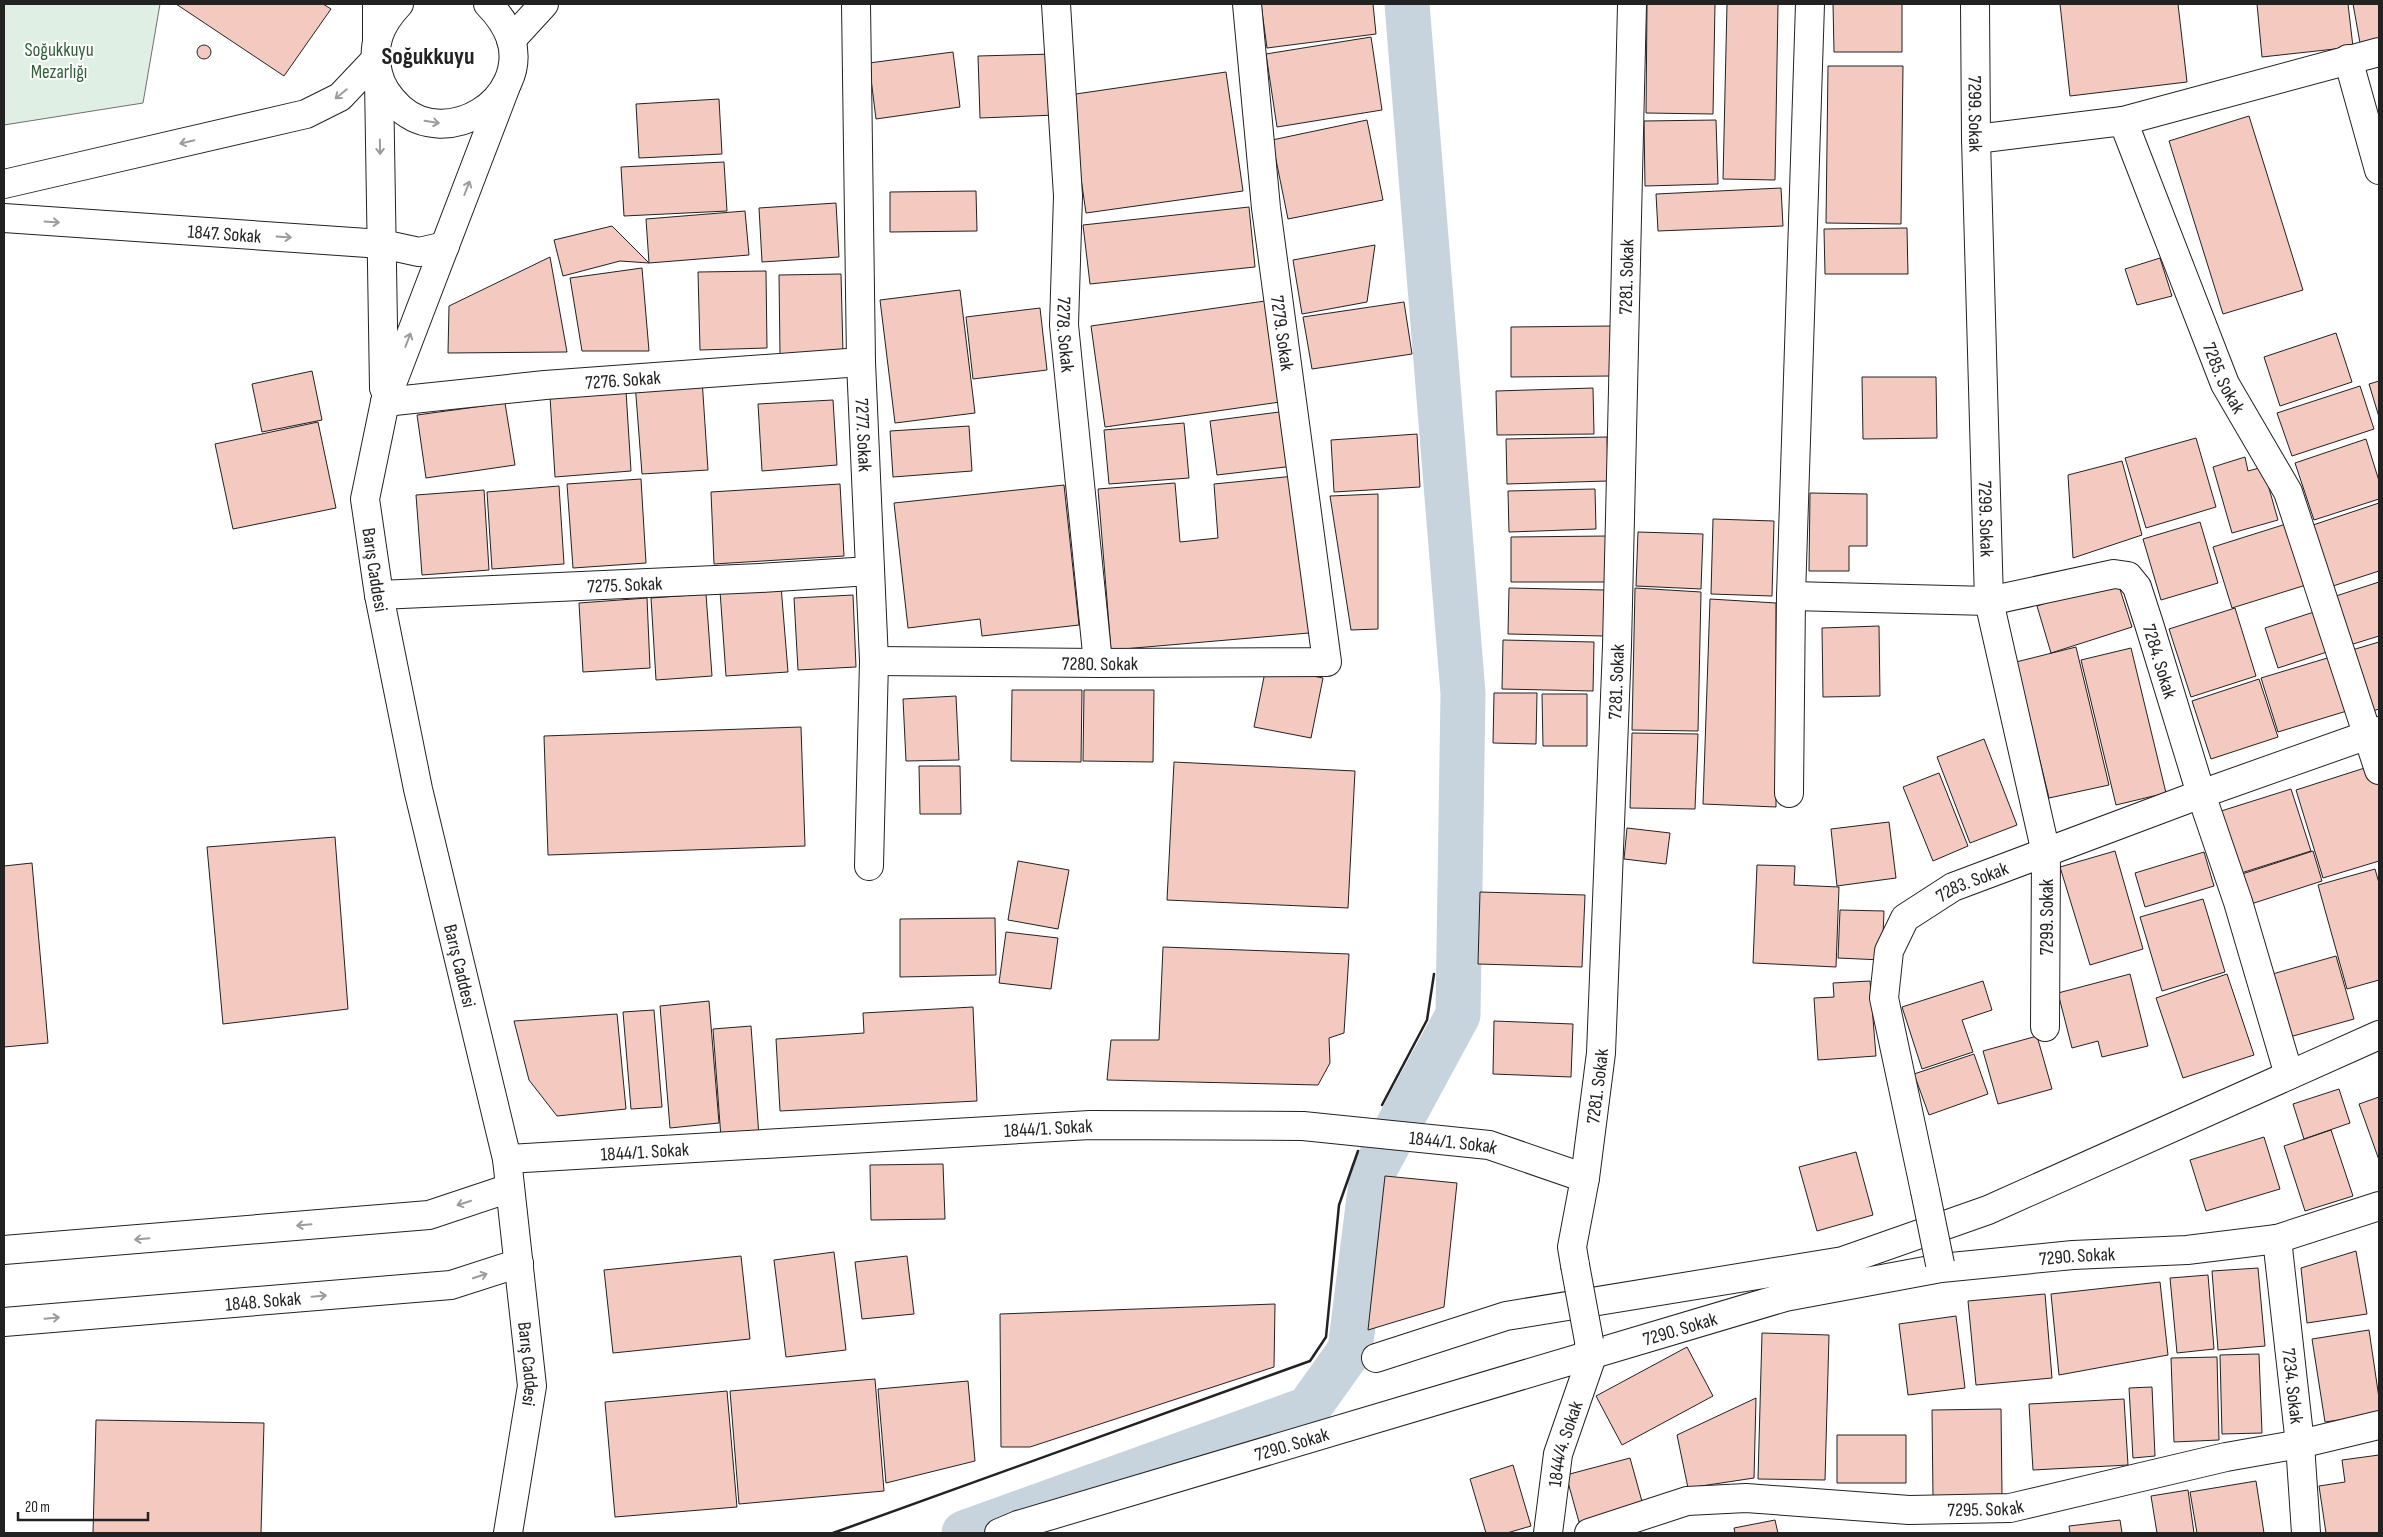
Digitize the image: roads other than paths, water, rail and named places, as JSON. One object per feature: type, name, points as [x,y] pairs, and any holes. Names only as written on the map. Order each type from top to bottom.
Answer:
[{"type":"street","points":[[377,4],[385,402]]},
{"type":"street","points":[[398,4],[386,18],[377,60],[390,99],[407,114],[427,123],[449,124],[472,118],[491,105],[506,86]]},
{"type":"street","points":[[385,402],[506,86],[512,64],[511,40],[501,18],[488,4]]},
{"type":"street","points":[[511,40],[544,4]]},
{"type":"street","name":"7277. Sokak","points":[[856,4],[861,362],[874,661],[869,866]]},
{"type":"street","name":"7278. Sokak","points":[[1056,4],[1068,196],[1064,325],[1098,664]]},
{"type":"street","name":"7279. Sokak","points":[[1247,4],[1266,208],[1327,662]]},
{"type":"street","name":"7281. Sokak","points":[[1590,1349],[1572,1247],[1585,1178],[1602,1052],[1617,646],[1632,4]]},
{"type":"street","points":[[1789,793],[1791,596],[1810,4]]},
{"type":"street","name":"7299. Sokak","points":[[1975,4],[1976,139],[1990,601],[2046,854],[2045,1027]]},
{"type":"street","points":[[1976,139],[2124,121],[2379,52]]},
{"type":"street","points":[[2348,59],[2379,170]]},
{"type":"street","points":[[4,184],[306,114],[340,97],[377,60]]},
{"type":"street","name":"7285. Sokak","points":[[2124,121],[2225,384],[2288,492],[2374,733],[2379,770]]},
{"type":"street","name":"1847. Sokak","points":[[4,218],[382,244],[418,252],[444,246]]},
{"type":"street","name":"7276. Sokak","points":[[385,402],[544,385],[861,362]]},
{"type":"street","name":"Barış Caddesi","points":[[385,402],[365,499],[379,595],[418,790],[507,1159],[532,1386],[508,1533]]},
{"type":"street","name":"7275. Sokak","points":[[379,595],[760,578],[870,571]]},
{"type":"street","name":"7284. Sokak","points":[[1791,596],[1990,601],[2114,574],[2128,576],[2137,586],[2201,794],[2238,902],[2289,1075]]},
{"type":"street","name":"7280. Sokak","points":[[874,661],[1098,664],[1327,662]]},
{"type":"street","name":"7283. Sokak","points":[[1941,1266],[1884,998],[1889,951],[1905,918],[1954,887],[2046,854],[2201,794],[2374,733]]},
{"type":"street","points":[[1376,1358],[1506,1316],[1843,1261],[1988,1210],[2378,1034]]},
{"type":"street","name":"1844/1. Sokak","points":[[507,1159],[1090,1125],[1303,1126],[1489,1145],[1585,1178]]},
{"type":"street","points":[[4,1250],[429,1215],[510,1188]]},
{"type":"street","name":"7290. Sokak","points":[[998,1533],[1018,1525],[1590,1349],[1784,1297],[1941,1266],[2073,1255],[2187,1250],[2277,1239],[2379,1206]]},
{"type":"street","name":"7234. Sokak","points":[[2277,1239],[2300,1444],[2306,1533]]},
{"type":"street","name":"1848. Sokak","points":[[4,1322],[451,1285],[518,1263]]},
{"type":"street","name":"1844/4. Sokak","points":[[1548,1533],[1558,1454],[1590,1349]]},
{"type":"street","name":"7295. Sokak","points":[[1589,1533],[1687,1501],[1746,1498],[1909,1510],[2010,1508],[2226,1457],[2300,1444],[2379,1426]]},
{"type":"waterway","points":[[964,1533],[1308,1409],[1350,1350],[1372,1174],[1458,1015],[1463,693],[1407,4]]},
{"type":"district","name":"Soğukkuyu","points":[[428,56]]},
{"type":"park label","name":"Soğukkuyu Mezarlığı","points":[[59,60]]}]
